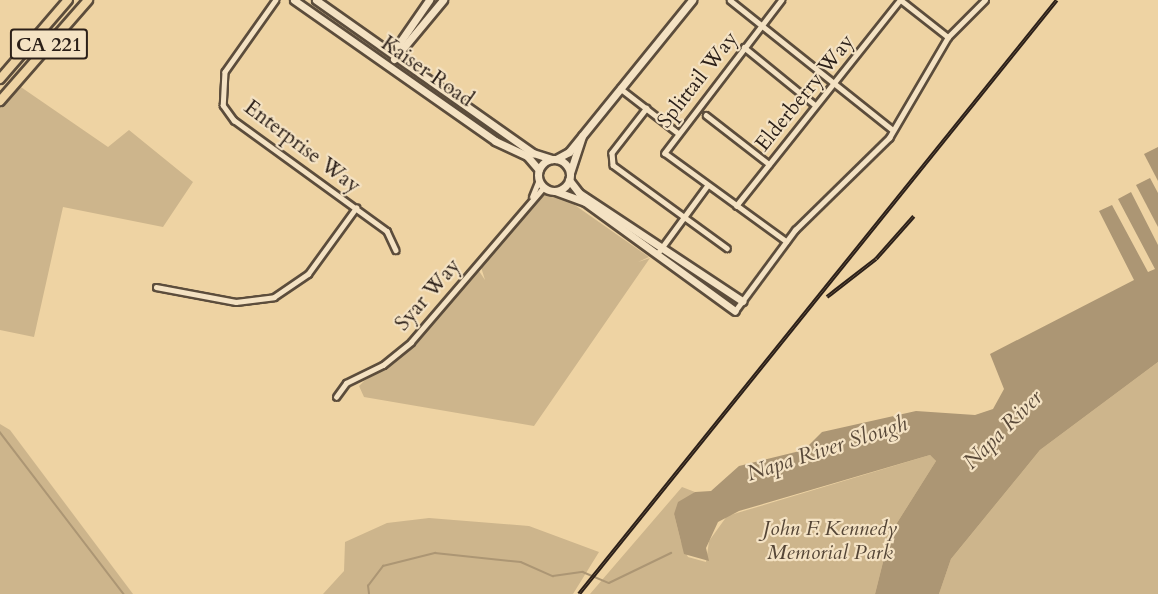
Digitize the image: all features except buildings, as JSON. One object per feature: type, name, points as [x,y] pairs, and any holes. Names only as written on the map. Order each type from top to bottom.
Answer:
[{"type":"main road","name":"CA 221","points":[[0,79],[68,0]]},
{"type":"main road","name":"CA 221","points":[[0,101],[88,0]]},
{"type":"street","name":"Enterprise Way","points":[[276,0],[225,72],[223,105],[234,120],[387,231],[396,250]]},
{"type":"street","name":"Kaiser Road","points":[[294,0],[390,65],[495,141],[527,156],[539,170]]},
{"type":"street","name":"Kaiser Road","points":[[316,0],[533,153],[554,159]]},
{"type":"street","points":[[390,65],[397,55],[398,45],[429,0]]},
{"type":"street","points":[[397,55],[405,52],[443,0]]},
{"type":"street","points":[[692,0],[585,131],[539,170],[539,180],[544,188],[585,202],[735,311],[786,241],[866,166],[893,130],[948,37],[985,0]]},
{"type":"street","points":[[730,0],[893,130]]},
{"type":"street","name":"Splittail Way","points":[[707,186],[665,153],[678,133],[782,0]]},
{"type":"street","points":[[901,0],[948,37]]},
{"type":"street","name":"Elderberry Way","points":[[736,206],[901,0]]},
{"type":"street","points":[[744,47],[815,105]]},
{"type":"street","points":[[0,79],[11,88]]},
{"type":"street","points":[[620,87],[678,133]]},
{"type":"street","points":[[646,108],[612,153],[612,165],[727,248]]},
{"type":"street","points":[[706,115],[769,164]]},
{"type":"street","points":[[555,191],[569,176],[585,131]]},
{"type":"street","points":[[554,159],[569,176],[579,193],[664,245],[742,301]]},
{"type":"street","name":"Syar Way","points":[[532,197],[539,180]]},
{"type":"street","points":[[657,254],[707,186],[786,241]]},
{"type":"street","name":"Syar Way","points":[[336,397],[346,383],[390,361],[411,342],[532,197],[544,188]]},
{"type":"street","points":[[156,287],[236,302],[274,297],[308,274],[356,208]]},
{"type":"green space","points":[[15,83],[108,147],[129,130],[193,182],[163,227],[63,207],[34,337],[0,330],[0,101]]},
{"type":"green space","points":[[549,187],[649,257],[638,262],[650,258],[534,426],[364,397],[359,386],[364,381],[408,352],[479,271],[485,280],[481,267]]},
{"type":"green space","points":[[1158,362],[1158,594],[939,594],[951,559],[1040,450]]},
{"type":"green space","points":[[0,424],[10,430],[133,594],[0,594]]},
{"type":"green space","name":"John F. Kennedy Memorial Park","points":[[930,455],[936,461],[890,534],[875,594],[590,594],[682,487],[695,492],[674,514],[681,542],[688,557],[706,562],[709,541],[727,516]]},
{"type":"green space","points":[[429,518],[529,526],[599,552],[573,594],[323,594],[344,571],[345,542],[387,523]]},
{"type":"water","points":[[1158,147],[1158,181],[1144,154]]},
{"type":"water","points":[[1150,178],[1158,193],[1158,227],[1136,185]]},
{"type":"water","points":[[1131,192],[1158,245],[1158,362],[1040,450],[951,559],[939,594],[875,594],[890,534],[936,461],[930,455],[739,511],[718,522],[706,548],[709,561],[684,554],[674,514],[678,502],[695,492],[711,491],[739,466],[804,450],[822,432],[916,411],[975,415],[993,409],[1004,389],[990,354],[1134,280],[1099,211],[1112,205],[1148,272],[1155,269],[1118,199]]},
{"type":"waterway","points":[[0,432],[124,594]]},
{"type":"waterway","points":[[369,594],[368,586],[383,566],[435,553],[521,562],[553,576],[583,572],[609,583],[671,553]]},
{"type":"railway","points":[[579,594],[1057,0]]},
{"type":"railway","points":[[827,297],[876,259],[914,216]]},
{"type":"water label","name":"Napa River","points":[[1003,430]]},
{"type":"water label","name":"Napa River Slough","points":[[827,449]]}]
